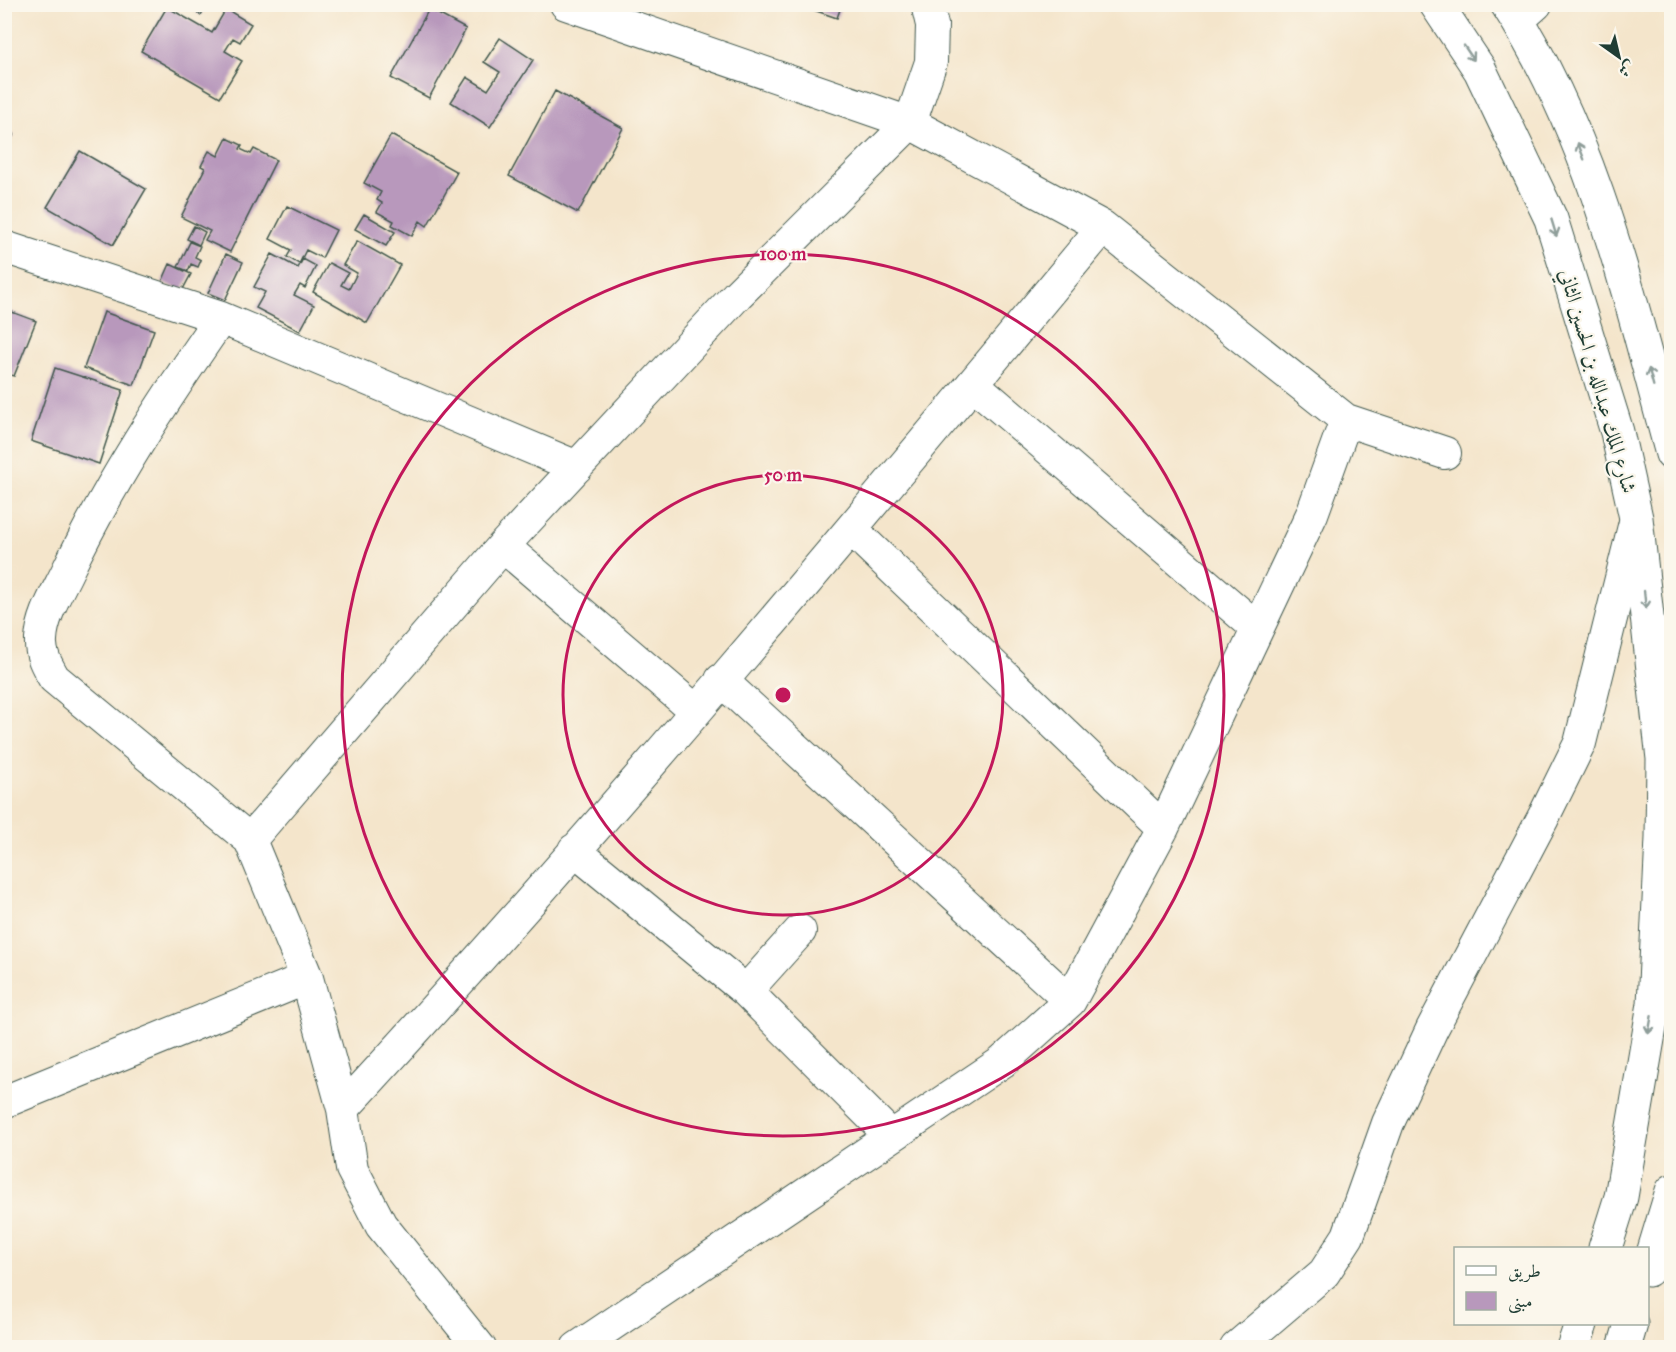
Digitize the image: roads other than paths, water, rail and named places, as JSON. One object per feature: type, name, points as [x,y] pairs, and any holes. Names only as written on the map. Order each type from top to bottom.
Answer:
[{"type":"highway","name":"شارع الملك عبدالله بن الحسين الثاني","points":[[1436,4],[1480,70],[1551,219],[1617,432],[1636,518],[1663,759],[1662,838],[1654,1004],[1621,1197],[1605,1247]]},
{"type":"highway","points":[[1520,10],[1572,127],[1610,227],[1671,454]]},
{"type":"highway","points":[[1649,1263],[1671,1191]]},
{"type":"highway","points":[[1573,1347],[1580,1325]]},
{"type":"highway","points":[[1624,1347],[1630,1325]]},
{"type":"street","points":[[566,4],[910,123],[1103,227],[1346,420],[1445,453]]},
{"type":"street","points":[[250,840],[503,546],[737,295],[910,123],[931,62],[932,26],[927,4]]},
{"type":"street","points":[[343,1109],[696,711],[1103,227]]},
{"type":"street","points":[[4,247],[220,318],[577,467]]},
{"type":"street","points":[[220,318],[162,404],[109,490],[46,618],[40,640],[45,662],[54,678],[250,840],[307,978],[343,1109],[352,1169],[381,1225],[480,1347]]},
{"type":"street","points":[[973,384],[1257,628]]},
{"type":"street","points":[[577,1347],[1002,1062],[1070,1001],[1163,828],[1312,514],[1346,420]]},
{"type":"street","points":[[1236,1347],[1324,1273],[1348,1236],[1388,1123],[1427,1039],[1543,818],[1580,742],[1636,518]]},
{"type":"street","points":[[851,529],[1163,828]]},
{"type":"street","points":[[503,546],[696,711]]},
{"type":"street","points":[[721,680],[1070,1001]]},
{"type":"street","points":[[574,850],[746,991],[890,1135]]},
{"type":"street","points":[[746,991],[800,931]]},
{"type":"street","points":[[4,1102],[307,978]]}]
